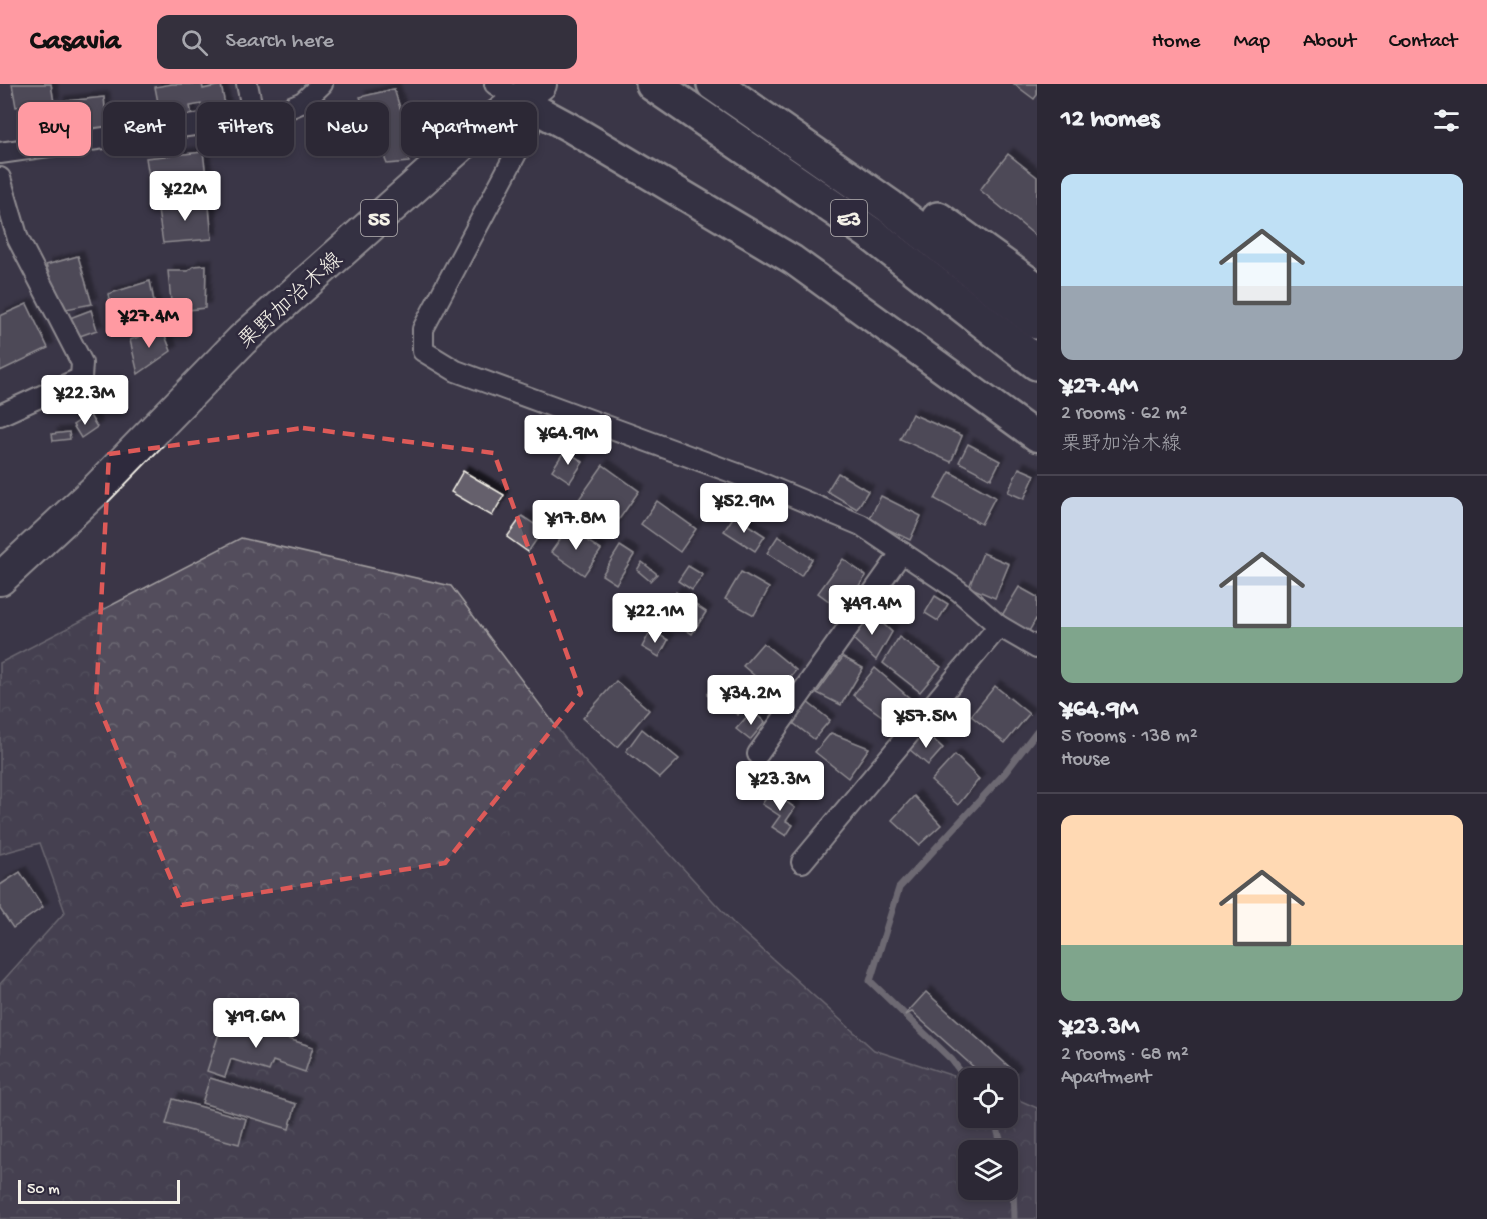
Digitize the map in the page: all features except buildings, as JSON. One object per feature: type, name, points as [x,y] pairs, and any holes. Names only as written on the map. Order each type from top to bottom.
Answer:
[{"type":"highway","name":"E3","points":[[653,84],[870,233],[1037,363]]},
{"type":"highway","name":"E3","points":[[715,85],[889,206],[1037,322]]},
{"type":"highway","points":[[715,85],[878,178],[1037,290]]},
{"type":"main road","name":"栗野加治木線","points":[[0,579],[98,488],[242,340],[521,93]]},
{"type":"street","points":[[246,84],[250,102]]},
{"type":"street","points":[[294,106],[303,102],[322,84]]},
{"type":"street","points":[[521,93],[570,126],[793,260],[1037,437]]},
{"type":"street","points":[[521,93],[528,129],[423,329],[423,351],[456,371],[750,479],[850,520],[959,591],[999,626],[1037,648]]},
{"type":"street","points":[[0,153],[197,125]]},
{"type":"street","points":[[0,178],[18,239],[82,363],[81,378],[0,415]]},
{"type":"street","points":[[758,754],[902,552]]},
{"type":"street","points":[[802,862],[999,626]]},
{"type":"highlighted area","points":[[303,428],[494,453],[581,693],[445,863],[182,905],[96,700],[109,454]]},
{"type":"green space","points":[[241,538],[451,586],[570,745],[735,925],[874,1050],[958,1077],[958,1128],[1018,1128],[1018,1099],[1037,1108],[1037,1219],[0,1219],[0,984],[65,912],[40,843],[0,854],[0,663]]},
{"type":"waterway","points":[[958,1068],[870,981],[899,888],[1004,774],[1037,731]]},
{"type":"waterway","points":[[997,1128],[1000,1140]]},
{"type":"waterway","points":[[1013,1200],[1014,1219]]}]
